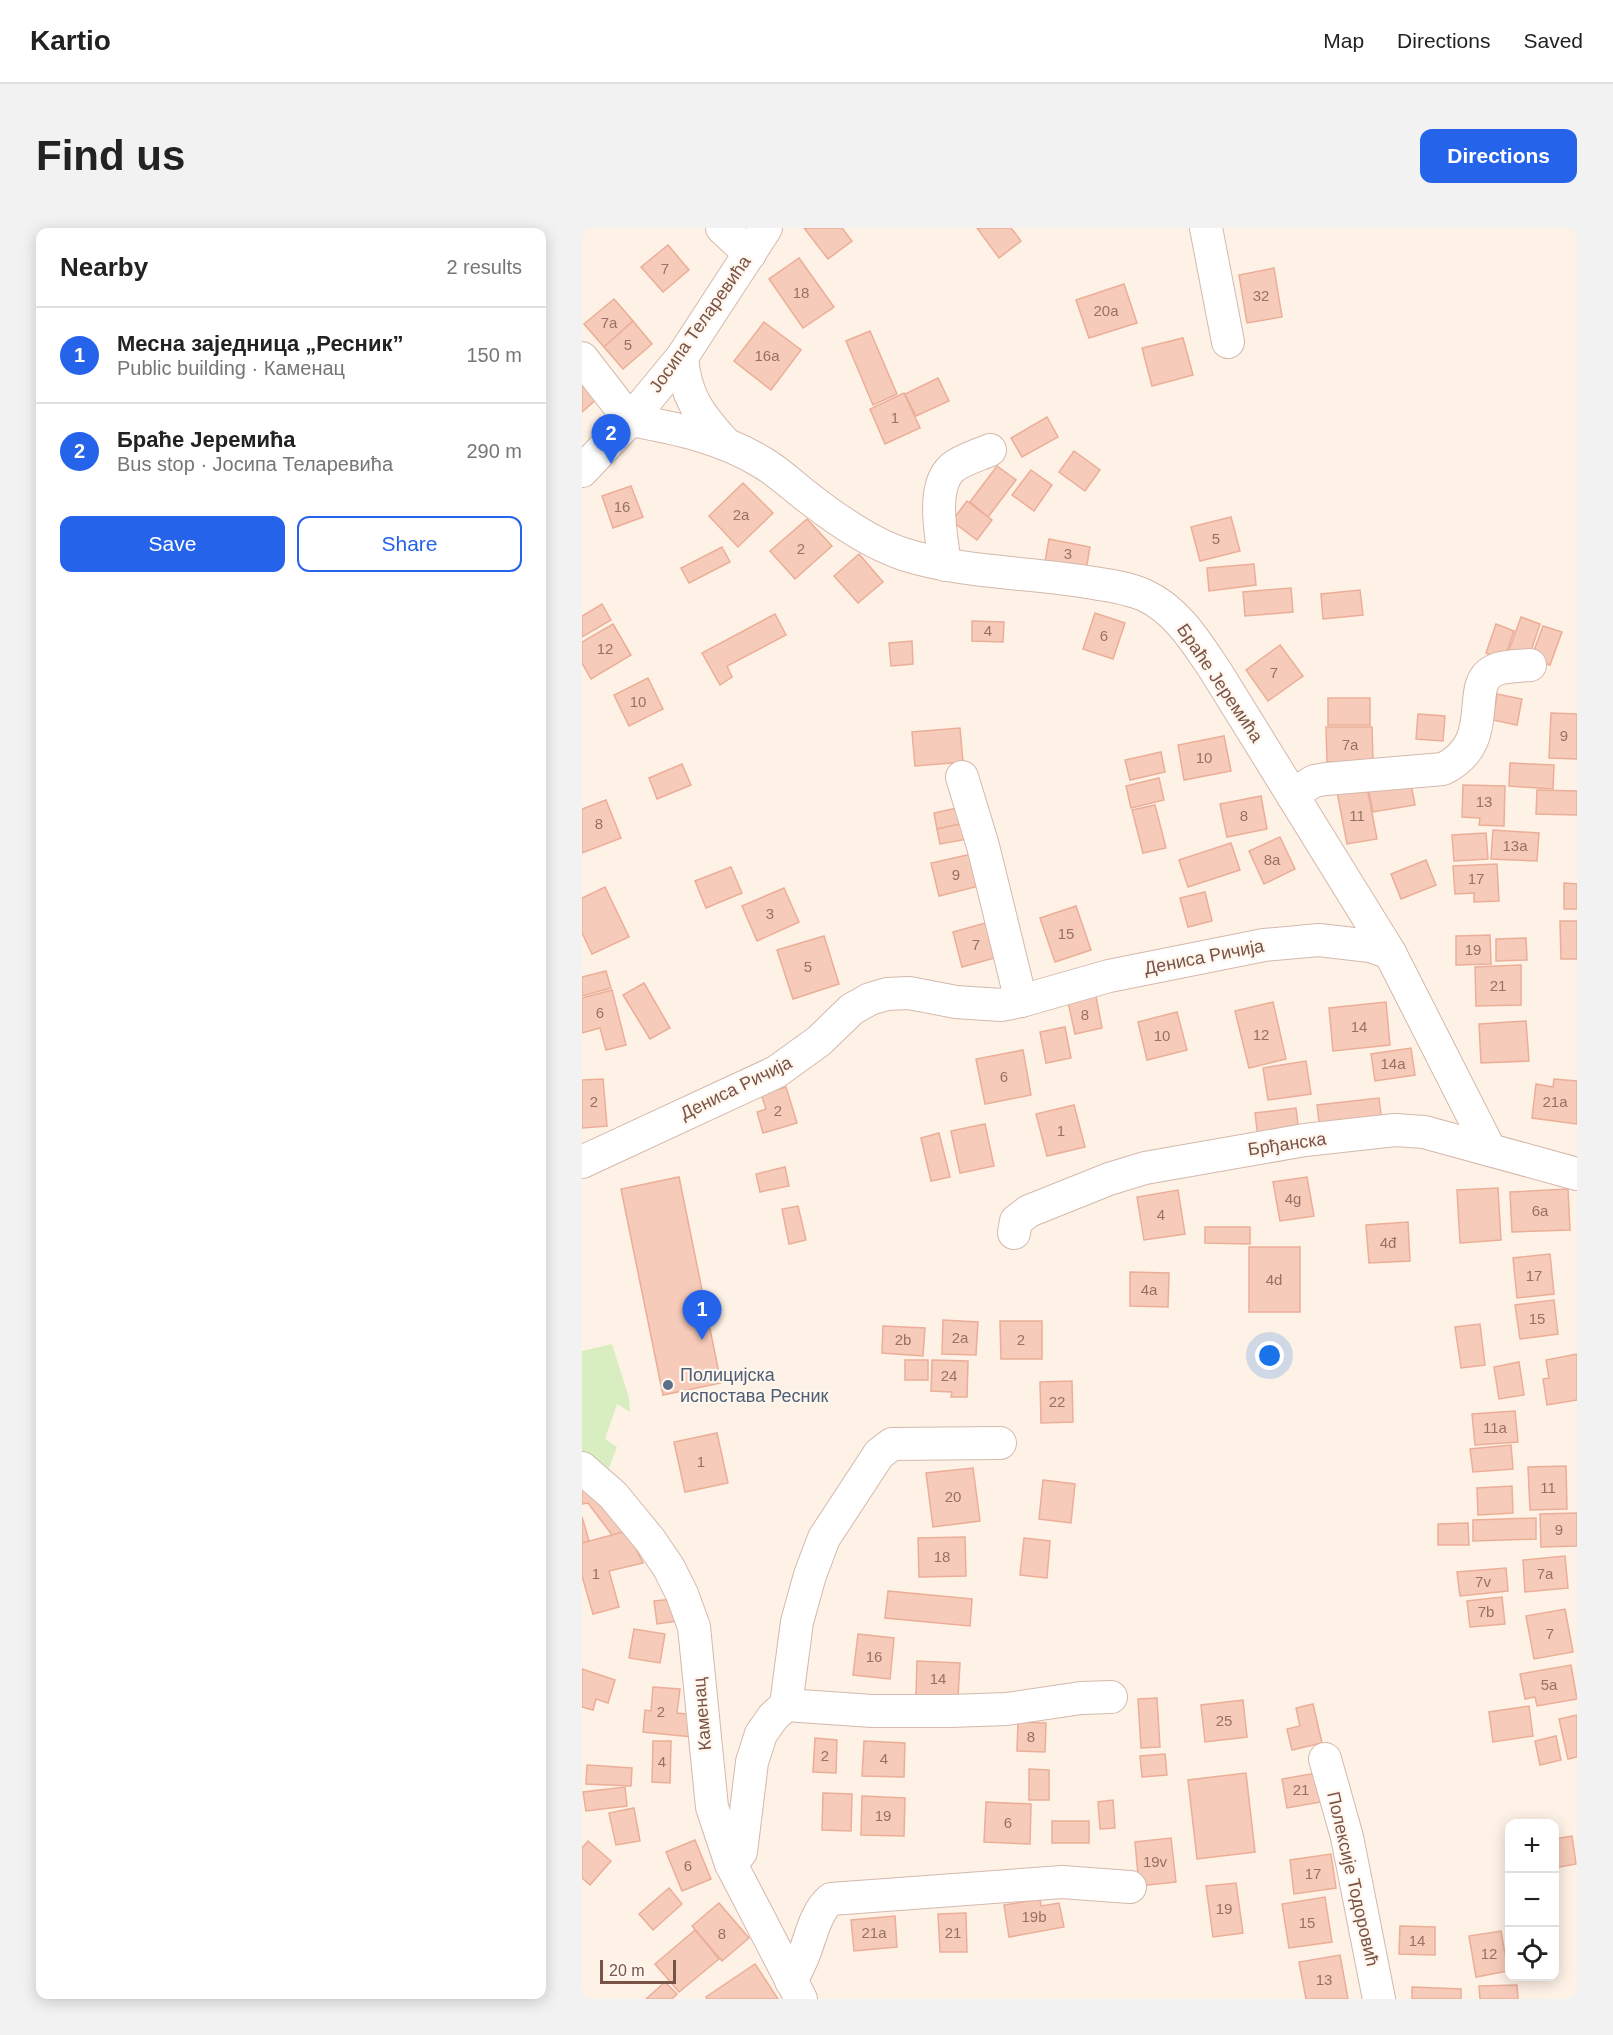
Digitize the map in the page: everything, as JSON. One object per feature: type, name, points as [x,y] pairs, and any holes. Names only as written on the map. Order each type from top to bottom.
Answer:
[{"type":"street","points":[[722,228],[750,254]]},
{"type":"street","name":"Јосипа Теларевића","points":[[582,471],[630,420],[681,357],[766,228]]},
{"type":"street","points":[[1206,228],[1228,342]]},
{"type":"street","name":"Браће Јеремића","points":[[681,357],[683,376],[694,405],[724,442]]},
{"type":"street","points":[[582,358],[630,420]]},
{"type":"street","name":"Браће Јеремића","points":[[630,420],[724,442],[765,464],[834,516],[886,548],[945,565],[1073,580],[1126,589],[1147,597],[1176,618],[1186,628],[1215,670],[1390,953],[1490,1150]]},
{"type":"street","points":[[945,565],[939,511],[940,492],[944,478],[953,467],[990,450]]},
{"type":"street","points":[[1292,795],[1314,781],[1326,778],[1443,769],[1456,763],[1467,751],[1476,734],[1480,693],[1484,680],[1494,670],[1530,665]]},
{"type":"street","points":[[962,777],[992,878],[1021,1001]]},
{"type":"street","name":"Дениса Ричија","points":[[582,1162],[776,1072],[819,1041],[852,1009],[870,999],[887,994],[909,993],[956,1002],[1001,1005],[1109,976],[1264,945],[1319,940],[1362,945],[1390,953]]},
{"type":"street","name":"Брђанска","points":[[1014,1233],[1016,1221],[1029,1211],[1109,1179],[1187,1159],[1305,1140],[1409,1130],[1424,1132],[1577,1174]]},
{"type":"street","points":[[731,1864],[741,1852],[747,1816],[749,1780],[761,1734],[786,1704],[797,1622],[810,1575],[824,1538],[879,1454],[892,1444],[1000,1443]]},
{"type":"street","name":"Каменац","points":[[582,1468],[613,1495],[650,1540],[669,1568],[682,1594],[694,1627],[712,1807],[731,1864],[796,1990]]},
{"type":"street","points":[[786,1704],[872,1711],[950,1711],[1007,1709],[1082,1698],[1111,1697]]},
{"type":"street","name":"Полексије Тодоровић","points":[[1325,1759],[1347,1837],[1379,1999]]},
{"type":"street","name":"Каменац","points":[[796,1990],[802,1959],[819,1914],[831,1899],[1062,1882],[1130,1887]]},
{"type":"green space","points":[[612,1344],[629,1398],[630,1412],[617,1404],[605,1439],[617,1447],[607,1473],[582,1453],[582,1351]]},
{"type":"building","points":[[804,228],[842,228],[852,241],[828,259]]},
{"type":"building","points":[[977,228],[1011,228],[1021,241],[999,258]]},
{"type":"building","points":[[668,245],[689,270],[663,292],[641,267]]},
{"type":"building","points":[[799,258],[834,307],[803,328],[769,279]]},
{"type":"building","points":[[1274,268],[1282,317],[1247,323],[1239,275]]},
{"type":"building","points":[[1124,284],[1137,323],[1089,338],[1076,300]]},
{"type":"building","points":[[614,299],[633,321],[604,347],[584,324]]},
{"type":"building","points":[[633,321],[652,344],[623,369],[604,347]]},
{"type":"building","points":[[764,322],[801,350],[771,390],[734,361]]},
{"type":"building","points":[[870,331],[897,394],[873,405],[846,341]]},
{"type":"building","points":[[1183,338],[1193,375],[1152,386],[1142,348]]},
{"type":"building","points":[[582,378],[599,397],[582,412]]},
{"type":"building","points":[[938,378],[949,401],[916,416],[905,394]]},
{"type":"building","points":[[904,393],[920,428],[885,444],[870,409]]},
{"type":"building","points":[[1047,417],[1058,437],[1022,457],[1011,438]]},
{"type":"building","points":[[1074,451],[1100,470],[1085,491],[1059,472]]},
{"type":"building","points":[[997,466],[1016,480],[988,517],[970,502]]},
{"type":"building","points":[[1031,470],[1052,485],[1034,511],[1012,495]]},
{"type":"building","points":[[743,483],[773,513],[738,547],[709,516]]},
{"type":"building","points":[[631,486],[643,517],[613,528],[602,496]]},
{"type":"building","points":[[967,501],[992,520],[977,540],[952,521]]},
{"type":"building","points":[[1231,517],[1240,551],[1200,561],[1191,527]]},
{"type":"building","points":[[807,519],[832,546],[795,579],[770,551]]},
{"type":"building","points":[[1049,539],[1090,547],[1086,570],[1045,562]]},
{"type":"building","points":[[722,547],[730,562],[689,583],[681,568]]},
{"type":"building","points":[[859,554],[883,582],[858,603],[834,576]]},
{"type":"building","points":[[1254,564],[1256,585],[1209,591],[1207,568]]},
{"type":"building","points":[[1291,588],[1293,612],[1245,616],[1243,592]]},
{"type":"building","points":[[1360,590],[1363,615],[1323,619],[1321,594]]},
{"type":"building","points":[[602,604],[611,620],[582,637],[582,616]]},
{"type":"building","points":[[1095,613],[1125,623],[1113,659],[1083,649]]},
{"type":"building","points":[[775,614],[786,635],[727,666],[732,677],[720,685],[702,653]]},
{"type":"building","points":[[1521,617],[1540,624],[1528,660],[1508,653]]},
{"type":"building","points":[[972,621],[1004,622],[1003,642],[972,641]]},
{"type":"building","points":[[613,624],[631,655],[591,679],[582,663],[582,642]]},
{"type":"building","points":[[1496,624],[1514,631],[1504,660],[1486,653]]},
{"type":"building","points":[[1543,626],[1562,632],[1550,665],[1531,659]]},
{"type":"building","points":[[912,641],[913,664],[891,666],[889,643]]},
{"type":"building","points":[[1280,645],[1303,676],[1268,701],[1246,670]]},
{"type":"building","points":[[648,678],[663,709],[629,726],[614,695]]},
{"type":"building","points":[[1497,694],[1522,699],[1517,725],[1493,720]]},
{"type":"building","points":[[1328,698],[1370,698],[1370,725],[1328,725]]},
{"type":"building","points":[[1551,713],[1577,714],[1577,759],[1549,758]]},
{"type":"building","points":[[1418,714],[1445,716],[1443,741],[1416,739]]},
{"type":"building","points":[[1326,727],[1372,727],[1373,762],[1327,762]]},
{"type":"building","points":[[960,728],[963,762],[915,766],[912,732]]},
{"type":"building","points":[[1224,736],[1231,771],[1184,780],[1178,745]]},
{"type":"building","points":[[1161,752],[1165,772],[1130,780],[1125,760]]},
{"type":"building","points":[[1510,763],[1554,765],[1553,789],[1509,786]]},
{"type":"building","points":[[682,764],[691,785],[657,799],[649,778]]},
{"type":"building","points":[[1159,778],[1164,800],[1131,808],[1126,786]]},
{"type":"building","points":[[1410,779],[1415,805],[1373,812],[1368,787]]},
{"type":"building","points":[[1463,785],[1505,786],[1504,826],[1479,825],[1480,818],[1462,817]]},
{"type":"building","points":[[1367,787],[1377,839],[1347,844],[1337,792]]},
{"type":"building","points":[[1537,790],[1577,791],[1577,815],[1536,814]]},
{"type":"building","points":[[1261,796],[1267,829],[1227,837],[1220,804]]},
{"type":"building","points":[[606,800],[621,838],[582,853],[582,809]]},
{"type":"building","points":[[1155,805],[1166,848],[1143,853],[1132,810]]},
{"type":"building","points":[[962,807],[965,823],[937,829],[934,813]]},
{"type":"building","points":[[965,823],[968,839],[940,844],[937,829]]},
{"type":"building","points":[[1493,830],[1539,833],[1537,861],[1491,859]]},
{"type":"building","points":[[1486,833],[1488,859],[1454,861],[1452,835]]},
{"type":"building","points":[[1280,837],[1295,869],[1264,884],[1249,851]]},
{"type":"building","points":[[1231,843],[1240,870],[1188,887],[1179,860]]},
{"type":"building","points":[[972,854],[979,886],[939,896],[931,863]]},
{"type":"building","points":[[1426,860],[1436,885],[1401,899],[1391,874]]},
{"type":"building","points":[[1497,864],[1499,901],[1474,902],[1474,893],[1455,894],[1453,866]]},
{"type":"building","points":[[731,867],[742,893],[706,908],[695,881]]},
{"type":"building","points":[[1564,883],[1577,884],[1577,909],[1564,909]]},
{"type":"building","points":[[605,887],[629,937],[592,954],[582,933],[582,898]]},
{"type":"building","points":[[784,888],[799,922],[757,941],[742,906]]},
{"type":"building","points":[[1205,892],[1212,921],[1188,927],[1180,898]]},
{"type":"building","points":[[1076,906],[1091,950],[1055,962],[1040,918]]},
{"type":"building","points":[[1560,921],[1577,921],[1577,959],[1561,959]]},
{"type":"building","points":[[989,922],[998,957],[962,967],[953,932]]},
{"type":"building","points":[[1490,935],[1491,964],[1456,965],[1456,936]]},
{"type":"building","points":[[824,936],[839,984],[793,999],[777,950]]},
{"type":"building","points":[[1526,938],[1527,960],[1496,961],[1496,939]]},
{"type":"building","points":[[1521,965],[1521,1005],[1476,1006],[1475,967]]},
{"type":"building","points":[[606,971],[611,988],[582,996],[582,977]]},
{"type":"building","points":[[644,983],[670,1028],[650,1039],[623,995]]},
{"type":"building","points":[[612,990],[626,1045],[606,1050],[600,1028],[582,1033],[582,998]]},
{"type":"building","points":[[1096,996],[1102,1028],[1075,1034],[1068,1002]]},
{"type":"building","points":[[1273,1002],[1286,1059],[1249,1068],[1235,1011]]},
{"type":"building","points":[[1386,1002],[1390,1045],[1333,1051],[1329,1008]]},
{"type":"building","points":[[1177,1012],[1187,1050],[1147,1060],[1138,1022]]},
{"type":"building","points":[[1526,1021],[1529,1061],[1481,1063],[1479,1024]]},
{"type":"building","points":[[1065,1027],[1071,1058],[1046,1063],[1040,1032]]},
{"type":"building","points":[[1411,1048],[1415,1075],[1375,1081],[1371,1054]]},
{"type":"building","points":[[1023,1050],[1031,1095],[985,1104],[976,1059]]},
{"type":"building","points":[[1306,1061],[1311,1094],[1268,1100],[1263,1068]]},
{"type":"building","points":[[603,1079],[607,1126],[582,1128],[582,1080]]},
{"type":"building","points":[[1554,1079],[1577,1081],[1577,1124],[1532,1118],[1536,1084],[1553,1087]]},
{"type":"building","points":[[786,1087],[797,1123],[763,1133],[757,1112],[766,1109],[761,1094]]},
{"type":"building","points":[[1379,1098],[1382,1123],[1320,1130],[1317,1105]]},
{"type":"building","points":[[1074,1105],[1085,1147],[1047,1156],[1036,1114]]},
{"type":"building","points":[[1296,1108],[1299,1133],[1258,1138],[1255,1113]]},
{"type":"building","points":[[985,1124],[994,1166],[960,1173],[951,1131]]},
{"type":"building","points":[[939,1133],[950,1177],[931,1181],[921,1138]]},
{"type":"building","points":[[785,1167],[789,1186],[760,1192],[756,1174]]},
{"type":"building","points":[[679,1177],[721,1383],[663,1395],[621,1189]]},
{"type":"building","points":[[1307,1177],[1314,1216],[1280,1221],[1273,1182]]},
{"type":"building","points":[[1498,1188],[1501,1240],[1460,1243],[1457,1190]]},
{"type":"building","points":[[1568,1189],[1570,1230],[1512,1232],[1510,1192]]},
{"type":"building","points":[[1178,1190],[1185,1234],[1144,1240],[1137,1197]]},
{"type":"building","points":[[798,1206],[806,1240],[789,1244],[782,1209]]},
{"type":"building","points":[[1408,1222],[1410,1261],[1369,1263],[1366,1225]]},
{"type":"building","points":[[1205,1227],[1250,1227],[1250,1244],[1205,1243]]},
{"type":"building","points":[[1249,1247],[1300,1247],[1300,1312],[1249,1312]]},
{"type":"building","points":[[1550,1254],[1554,1294],[1517,1298],[1513,1258]]},
{"type":"building","points":[[1130,1272],[1169,1273],[1168,1307],[1130,1306]]},
{"type":"building","points":[[1554,1300],[1558,1334],[1520,1339],[1515,1305]]},
{"type":"building","points":[[943,1320],[978,1322],[976,1355],[942,1354]]},
{"type":"building","points":[[1000,1321],[1042,1321],[1042,1359],[1001,1359]]},
{"type":"building","points":[[1480,1324],[1485,1365],[1461,1368],[1455,1327]]},
{"type":"building","points":[[883,1326],[925,1328],[923,1356],[882,1353]]},
{"type":"building","points":[[1577,1354],[1577,1400],[1547,1405],[1543,1379],[1549,1378],[1546,1360]]},
{"type":"building","points":[[905,1360],[928,1360],[928,1380],[905,1380]]},
{"type":"building","points":[[932,1360],[968,1361],[967,1397],[951,1397],[952,1392],[931,1391]]},
{"type":"building","points":[[1519,1362],[1524,1395],[1499,1399],[1494,1367]]},
{"type":"building","points":[[1072,1381],[1073,1422],[1041,1423],[1040,1382]]},
{"type":"building","points":[[1515,1411],[1518,1442],[1475,1445],[1472,1414]]},
{"type":"building","points":[[717,1433],[728,1483],[685,1492],[674,1442]]},
{"type":"building","points":[[1511,1445],[1513,1469],[1473,1472],[1470,1449]]},
{"type":"building","points":[[1566,1466],[1567,1509],[1530,1510],[1528,1467]]},
{"type":"building","points":[[973,1468],[980,1521],[933,1527],[926,1473]]},
{"type":"building","points":[[1043,1480],[1075,1484],[1071,1523],[1039,1519]]},
{"type":"building","points":[[593,1486],[627,1531],[612,1535],[588,1503],[582,1504],[582,1489]]},
{"type":"building","points":[[1512,1486],[1513,1513],[1478,1515],[1477,1488]]},
{"type":"building","points":[[1577,1513],[1577,1546],[1541,1547],[1540,1514]]},
{"type":"building","points":[[582,1517],[589,1541],[582,1543]]},
{"type":"building","points":[[1536,1518],[1536,1539],[1473,1541],[1473,1520]]},
{"type":"building","points":[[1468,1523],[1469,1545],[1438,1545],[1438,1524]]},
{"type":"building","points":[[627,1531],[643,1563],[609,1571],[619,1607],[593,1614],[582,1576],[582,1543]]},
{"type":"building","points":[[965,1537],[966,1576],[919,1577],[918,1538]]},
{"type":"building","points":[[1024,1538],[1050,1541],[1047,1578],[1020,1575]]},
{"type":"building","points":[[1565,1556],[1568,1588],[1525,1592],[1523,1560]]},
{"type":"building","points":[[1506,1568],[1508,1591],[1460,1596],[1457,1572]]},
{"type":"building","points":[[888,1591],[972,1599],[970,1626],[885,1618]]},
{"type":"building","points":[[1502,1597],[1505,1624],[1470,1627],[1467,1601]]},
{"type":"building","points":[[674,1599],[677,1621],[657,1624],[654,1601]]},
{"type":"building","points":[[1565,1609],[1573,1652],[1534,1659],[1526,1616]]},
{"type":"building","points":[[634,1629],[665,1634],[660,1663],[629,1658]]},
{"type":"building","points":[[858,1634],[894,1638],[890,1679],[853,1675]]},
{"type":"building","points":[[917,1661],[960,1663],[958,1697],[916,1696]]},
{"type":"building","points":[[1571,1665],[1577,1699],[1537,1706],[1535,1697],[1525,1699],[1520,1674]]},
{"type":"building","points":[[582,1669],[615,1680],[608,1703],[596,1699],[593,1710],[582,1707]]},
{"type":"building","points":[[653,1687],[680,1689],[677,1713],[694,1715],[692,1737],[643,1732],[645,1710],[651,1711]]},
{"type":"building","points":[[1157,1698],[1160,1747],[1141,1748],[1138,1699]]},
{"type":"building","points":[[1243,1700],[1247,1737],[1205,1742],[1201,1705]]},
{"type":"building","points":[[1313,1704],[1322,1743],[1292,1750],[1287,1729],[1300,1726],[1296,1708]]},
{"type":"building","points":[[1529,1706],[1533,1736],[1493,1742],[1489,1712]]},
{"type":"building","points":[[1577,1715],[1577,1757],[1568,1759],[1559,1719]]},
{"type":"building","points":[[1018,1722],[1046,1723],[1045,1752],[1017,1751]]},
{"type":"building","points":[[1556,1736],[1561,1760],[1540,1765],[1535,1741]]},
{"type":"building","points":[[815,1738],[837,1740],[836,1773],[813,1772]]},
{"type":"building","points":[[653,1741],[671,1741],[670,1783],[652,1782]]},
{"type":"building","points":[[864,1741],[905,1743],[904,1777],[862,1776]]},
{"type":"building","points":[[1165,1754],[1167,1775],[1142,1777],[1140,1756]]},
{"type":"building","points":[[587,1765],[632,1768],[631,1786],[586,1784]]},
{"type":"building","points":[[1029,1769],[1049,1770],[1049,1800],[1029,1800]]},
{"type":"building","points":[[1246,1773],[1255,1852],[1197,1859],[1188,1780]]},
{"type":"building","points":[[1316,1773],[1321,1802],[1287,1808],[1282,1779]]},
{"type":"building","points":[[625,1787],[627,1806],[586,1811],[583,1792]]},
{"type":"building","points":[[823,1793],[852,1794],[851,1831],[822,1830]]},
{"type":"building","points":[[862,1796],[905,1798],[904,1836],[861,1835]]},
{"type":"building","points":[[1113,1800],[1115,1828],[1100,1829],[1098,1802]]},
{"type":"building","points":[[986,1802],[1031,1804],[1030,1844],[984,1842]]},
{"type":"building","points":[[634,1808],[640,1841],[616,1845],[609,1813]]},
{"type":"building","points":[[1052,1821],[1089,1821],[1089,1843],[1052,1843]]},
{"type":"building","points":[[1572,1836],[1576,1864],[1559,1867],[1559,1838]]},
{"type":"building","points":[[1171,1838],[1176,1882],[1139,1886],[1135,1842]]},
{"type":"building","points":[[695,1840],[711,1879],[682,1891],[666,1852]]},
{"type":"building","points":[[588,1841],[611,1861],[590,1885],[582,1878],[582,1848]]},
{"type":"building","points":[[1331,1854],[1336,1888],[1294,1894],[1290,1860]]},
{"type":"building","points":[[1236,1883],[1243,1933],[1213,1937],[1206,1886]]},
{"type":"building","points":[[669,1888],[682,1904],[653,1930],[639,1914]]},
{"type":"building","points":[[1325,1897],[1332,1942],[1289,1948],[1282,1904]]},
{"type":"building","points":[[1040,1899],[1041,1906],[1059,1903],[1064,1927],[1009,1937],[1004,1905]]},
{"type":"building","points":[[719,1903],[749,1938],[722,1961],[692,1926]]},
{"type":"building","points":[[966,1913],[967,1952],[940,1952],[938,1914]]},
{"type":"building","points":[[895,1916],[897,1947],[854,1951],[851,1920]]},
{"type":"building","points":[[1400,1926],[1435,1927],[1435,1955],[1399,1954]]},
{"type":"building","points":[[695,1930],[719,1959],[679,1992],[655,1964]]},
{"type":"building","points":[[1501,1931],[1505,1972],[1476,1977],[1469,1936]]},
{"type":"building","points":[[1340,1955],[1348,1999],[1306,1999],[1299,1962]]},
{"type":"building","points":[[755,1964],[778,1999],[707,1999],[706,1997]]},
{"type":"building","points":[[665,1982],[677,1994],[672,1999],[646,1999]]},
{"type":"building","points":[[1517,1985],[1518,1999],[1480,1999],[1479,1986]]},
{"type":"building","points":[[1412,1987],[1461,1989],[1461,1999],[1412,1999]]},
{"type":"place","name":"Браће Јеремића","points":[[611,464]]},
{"type":"place","name":"Месна заједница „Ресник”","points":[[702,1340]]},
{"type":"place","name":"Полицијска испостава Ресник","points":[[668,1385]]}]
